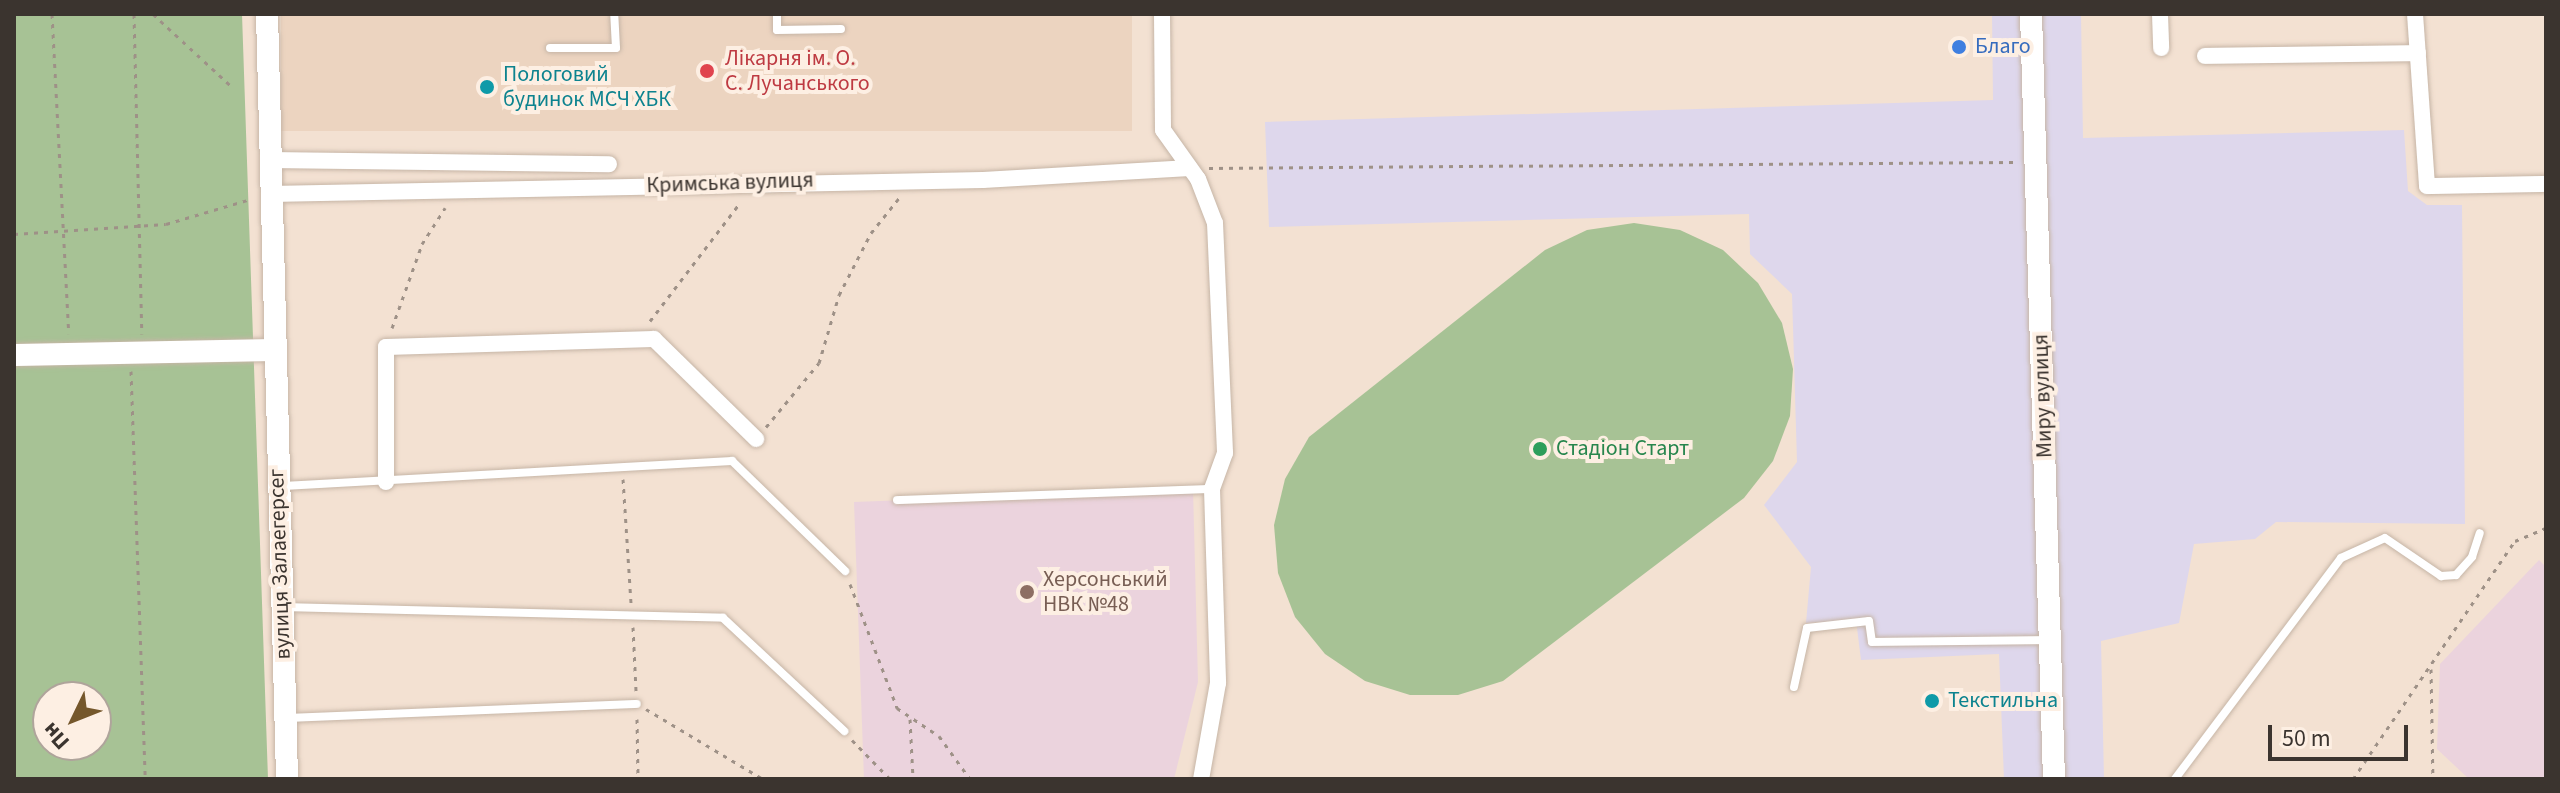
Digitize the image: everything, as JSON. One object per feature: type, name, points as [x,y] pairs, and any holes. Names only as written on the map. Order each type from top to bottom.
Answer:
[{"type":"main road","name":"вулиця Залаегерсег","points":[[267,14],[287,779]]},
{"type":"main road","name":"Миру вулиця","points":[[2031,14],[2054,779]]},
{"type":"main road","points":[[14,355],[275,350]]},
{"type":"street","points":[[1162,14],[1163,130],[1190,168],[1215,223],[1225,453],[1212,489],[1218,683],[1201,779]]},
{"type":"street","points":[[2160,14],[2161,48]]},
{"type":"street","points":[[2415,14],[2427,186],[2546,184]]},
{"type":"street","points":[[2205,56],[2418,53]]},
{"type":"street","points":[[269,160],[609,164]]},
{"type":"street","name":"Кримська вулиця","points":[[270,194],[913,180],[1190,168]]},
{"type":"street","points":[[386,482],[386,347],[654,339],[756,439]]},
{"type":"lane","points":[[550,48],[616,48],[614,14]]},
{"type":"lane","points":[[777,14],[777,30],[841,29]]},
{"type":"lane","points":[[278,486],[732,461],[845,571]]},
{"type":"lane","points":[[897,500],[1212,489]]},
{"type":"lane","points":[[2175,779],[2341,558],[2385,538],[2441,576],[2456,575],[2472,557],[2480,533]]},
{"type":"lane","points":[[281,607],[723,618],[844,731]]},
{"type":"lane","points":[[1794,687],[1807,628],[1869,621],[1872,642],[2050,640]]},
{"type":"lane","points":[[285,718],[637,704]]},
{"type":"path","points":[[52,14],[70,339]]},
{"type":"path","points":[[134,14],[142,335],[129,336],[145,779]]},
{"type":"path","points":[[153,14],[231,86]]},
{"type":"path","points":[[1190,168],[2036,162]]},
{"type":"path","points":[[756,439],[819,363],[846,283],[871,233],[913,180]]},
{"type":"path","points":[[635,340],[757,182]]},
{"type":"path","points":[[386,347],[422,244],[456,191]]},
{"type":"path","points":[[14,234],[64,228],[140,227],[270,194]]},
{"type":"path","points":[[2353,779],[2431,669],[2515,541],[2546,528]]},
{"type":"path","points":[[845,571],[897,708],[939,736],[970,779]]},
{"type":"path","points":[[2431,669],[2433,779]]},
{"type":"path","points":[[637,704],[763,779]]},
{"type":"path","points":[[910,717],[913,779]]},
{"type":"path","points":[[844,731],[890,779]]},
{"type":"shaded area","name":"Лікарня ім. О. С. Лучанського","points":[[281,14],[1132,14],[1132,131],[281,131]]},
{"type":"shaded area","points":[[1992,14],[2081,14],[2083,138],[2404,130],[2408,191],[2427,205],[2462,205],[2465,524],[2276,522],[2255,539],[2194,544],[2179,623],[2101,641],[2104,779],[2004,779],[1999,654],[1861,660],[1856,620],[1806,623],[1811,567],[1764,505],[1797,462],[1792,294],[1750,254],[1749,214],[1269,227],[1265,122],[1993,100]]},
{"type":"shaded area","name":"Херсонський НВК №48","points":[[1193,489],[1198,682],[1174,779],[864,779],[854,502]]},
{"type":"shaded area","points":[[2539,560],[2546,567],[2546,779],[2469,779],[2437,749],[2440,664]]},
{"type":"green space","points":[[14,14],[242,14],[268,779],[14,779]]},
{"type":"green space","name":"Стадіон Старт","points":[[1634,223],[1680,230],[1723,250],[1758,283],[1782,323],[1793,369],[1790,416],[1773,461],[1744,498],[1503,681],[1458,695],[1410,695],[1365,681],[1325,654],[1295,617],[1278,573],[1274,525],[1285,479],[1309,437],[1545,250],[1587,230]]},
{"type":"place","name":"Благо","points":[[1959,47]]},
{"type":"place","name":"Лікарня ім. О. С. Лучанського","points":[[707,71]]},
{"type":"place","name":"Пологовий будинок МСЧ ХБК","points":[[487,87]]},
{"type":"place","name":"Стадіон Старт","points":[[1540,449]]},
{"type":"place","name":"Херсонський НВК №48","points":[[1027,592]]},
{"type":"place","name":"Текстильна","points":[[1932,701]]}]
